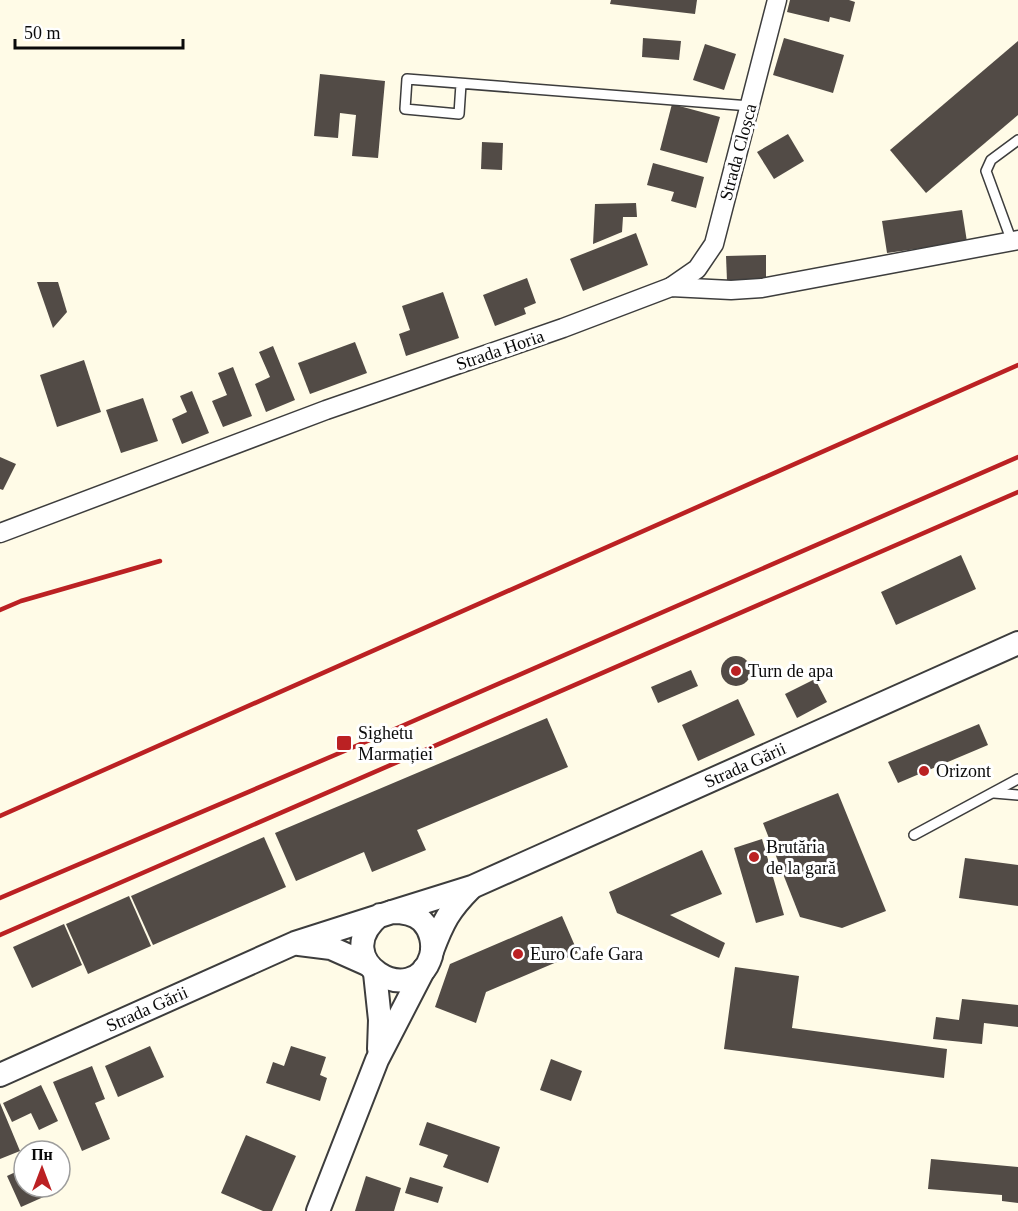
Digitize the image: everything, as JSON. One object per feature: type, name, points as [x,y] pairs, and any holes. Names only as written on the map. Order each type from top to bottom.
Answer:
[{"type":"street","name":"Strada Cloșca","points":[[671,288],[697,269],[714,244],[777,0]]},
{"type":"street","name":"Strada Horia","points":[[0,533],[326,410],[671,288],[731,290],[762,288],[1015,241]]},
{"type":"street","name":"Strada Gării","points":[[0,1075],[295,943],[472,887],[1018,643]]},
{"type":"street","name":"Strada Gării","points":[[377,1060],[428,960],[448,914],[472,887]]},
{"type":"street","points":[[295,943],[331,948],[371,969],[385,979],[396,981],[416,976],[428,960],[432,941],[429,931],[422,922],[413,915],[403,912],[386,913],[372,922],[365,932],[362,942],[363,953],[371,969],[380,1020],[377,1060],[318,1211]]},
{"type":"lane","points":[[461,84],[459,114],[405,109],[407,79],[750,106]]},
{"type":"lane","points":[[1015,241],[986,171],[991,160],[1018,140]]},
{"type":"lane","points":[[914,835],[1018,779]]},
{"type":"lane","points":[[992,793],[1018,795]]},
{"type":"building","points":[[611,0],[697,0],[695,14],[610,4]]},
{"type":"building","points":[[790,0],[849,0],[855,2],[850,22],[830,17],[829,22],[787,12]]},
{"type":"building","points":[[643,38],[681,41],[679,60],[642,57]]},
{"type":"building","points":[[784,38],[844,55],[833,93],[773,75]]},
{"type":"building","points":[[1018,41],[1018,115],[926,193],[890,150]]},
{"type":"building","points":[[705,44],[736,54],[724,90],[693,80]]},
{"type":"building","points":[[320,74],[385,81],[378,158],[352,156],[356,115],[340,113],[338,138],[314,136]]},
{"type":"building","points":[[672,104],[720,117],[707,163],[660,150]]},
{"type":"building","points":[[788,134],[804,161],[774,179],[757,152]]},
{"type":"building","points":[[482,142],[503,143],[502,170],[481,169]]},
{"type":"building","points":[[653,163],[704,177],[696,208],[671,201],[674,192],[647,185]]},
{"type":"building","points":[[636,203],[637,217],[623,217],[622,232],[593,244],[595,204]]},
{"type":"building","points":[[962,210],[967,242],[887,253],[882,221]]},
{"type":"building","points":[[636,233],[648,265],[583,291],[570,259]]},
{"type":"building","points":[[766,255],[766,280],[727,281],[726,256]]},
{"type":"building","points":[[527,278],[536,303],[524,308],[526,314],[495,326],[483,295]]},
{"type":"building","points":[[37,282],[58,282],[67,312],[53,328]]},
{"type":"building","points":[[443,292],[459,338],[406,356],[399,334],[410,330],[402,306]]},
{"type":"building","points":[[355,342],[367,373],[310,394],[298,363]]},
{"type":"building","points":[[273,346],[295,400],[266,412],[255,384],[270,377],[259,352]]},
{"type":"building","points":[[84,360],[101,412],[57,427],[40,375]]},
{"type":"building","points":[[233,367],[252,416],[223,427],[212,401],[227,395],[218,373]]},
{"type":"building","points":[[192,391],[209,433],[182,444],[172,419],[187,412],[180,396]]},
{"type":"building","points":[[143,398],[158,441],[121,453],[106,410]]},
{"type":"building","points":[[0,457],[16,464],[3,490],[0,489]]},
{"type":"building","points":[[961,555],[976,589],[896,625],[881,592]]},
{"type":"building","name":"Turn de apa","points":[[736,656],[742,657],[750,665],[750,677],[742,685],[736,686],[730,685],[722,677],[721,671],[722,665],[730,657]]},
{"type":"building","points":[[691,670],[698,686],[658,703],[651,687]]},
{"type":"building","points":[[815,679],[827,702],[797,718],[785,694]]},
{"type":"building","points":[[738,699],[755,735],[698,761],[682,725]]},
{"type":"building","points":[[547,718],[568,767],[417,830],[426,850],[372,872],[364,852],[296,881],[275,833]]},
{"type":"building","points":[[979,724],[988,745],[898,783],[888,762]]},
{"type":"building","points":[[838,793],[886,911],[842,928],[800,917],[763,823]]},
{"type":"building","points":[[264,837],[286,887],[153,945],[131,896]]},
{"type":"building","points":[[762,839],[784,915],[756,923],[734,848]]},
{"type":"building","points":[[702,850],[722,894],[670,915],[725,943],[719,958],[617,913],[609,892]]},
{"type":"building","points":[[965,858],[1018,865],[1018,906],[959,898]]},
{"type":"building","points":[[129,896],[151,946],[88,974],[66,924]]},
{"type":"building","points":[[562,916],[578,953],[486,992],[476,1023],[435,1007],[450,964]]},
{"type":"building","points":[[64,924],[82,965],[32,988],[13,947]]},
{"type":"building","points":[[735,967],[799,976],[792,1028],[947,1049],[944,1078],[724,1049]]},
{"type":"building","points":[[962,999],[1018,1005],[1018,1027],[984,1023],[982,1044],[933,1039],[936,1017],[959,1020]]},
{"type":"building","points":[[150,1046],[164,1077],[118,1097],[105,1066]]},
{"type":"building","points":[[291,1046],[326,1057],[320,1075],[327,1078],[320,1101],[266,1083],[273,1062],[284,1066]]},
{"type":"building","points":[[551,1059],[582,1071],[571,1101],[540,1090]]},
{"type":"building","points":[[92,1066],[105,1099],[95,1103],[110,1139],[82,1151],[53,1082]]},
{"type":"building","points":[[41,1085],[58,1121],[39,1130],[31,1113],[12,1122],[3,1103]]},
{"type":"building","points":[[0,1103],[15,1139],[12,1139],[12,1154],[0,1159]]},
{"type":"building","points":[[427,1122],[500,1147],[488,1183],[443,1167],[448,1155],[419,1145]]},
{"type":"building","points":[[246,1135],[296,1156],[272,1211],[263,1211],[221,1193]]},
{"type":"building","points":[[931,1159],[1018,1167],[1018,1203],[1002,1201],[1002,1195],[928,1189]]},
{"type":"building","points":[[12,1174],[12,1187],[7,1176]]},
{"type":"building","points":[[366,1176],[401,1188],[394,1211],[355,1211]]},
{"type":"building","points":[[410,1177],[443,1187],[438,1203],[405,1193]]},
{"type":"building","points":[[17,1199],[39,1199],[21,1207]]},
{"type":"railway","points":[[0,816],[1018,365]]},
{"type":"railway","points":[[0,898],[363,743],[1018,457]]},
{"type":"railway","points":[[0,935],[1018,492]]},
{"type":"railway","points":[[0,610],[21,601],[160,561]]},
{"type":"place","name":"Turn de apa","points":[[736,671]]},
{"type":"place","name":"Sighetu Marmației","points":[[344,743]]},
{"type":"place","name":"Orizont","points":[[924,771]]},
{"type":"place","name":"Brutăria de la gară","points":[[754,857]]},
{"type":"place","name":"Euro Cafe Gara","points":[[518,954]]}]
